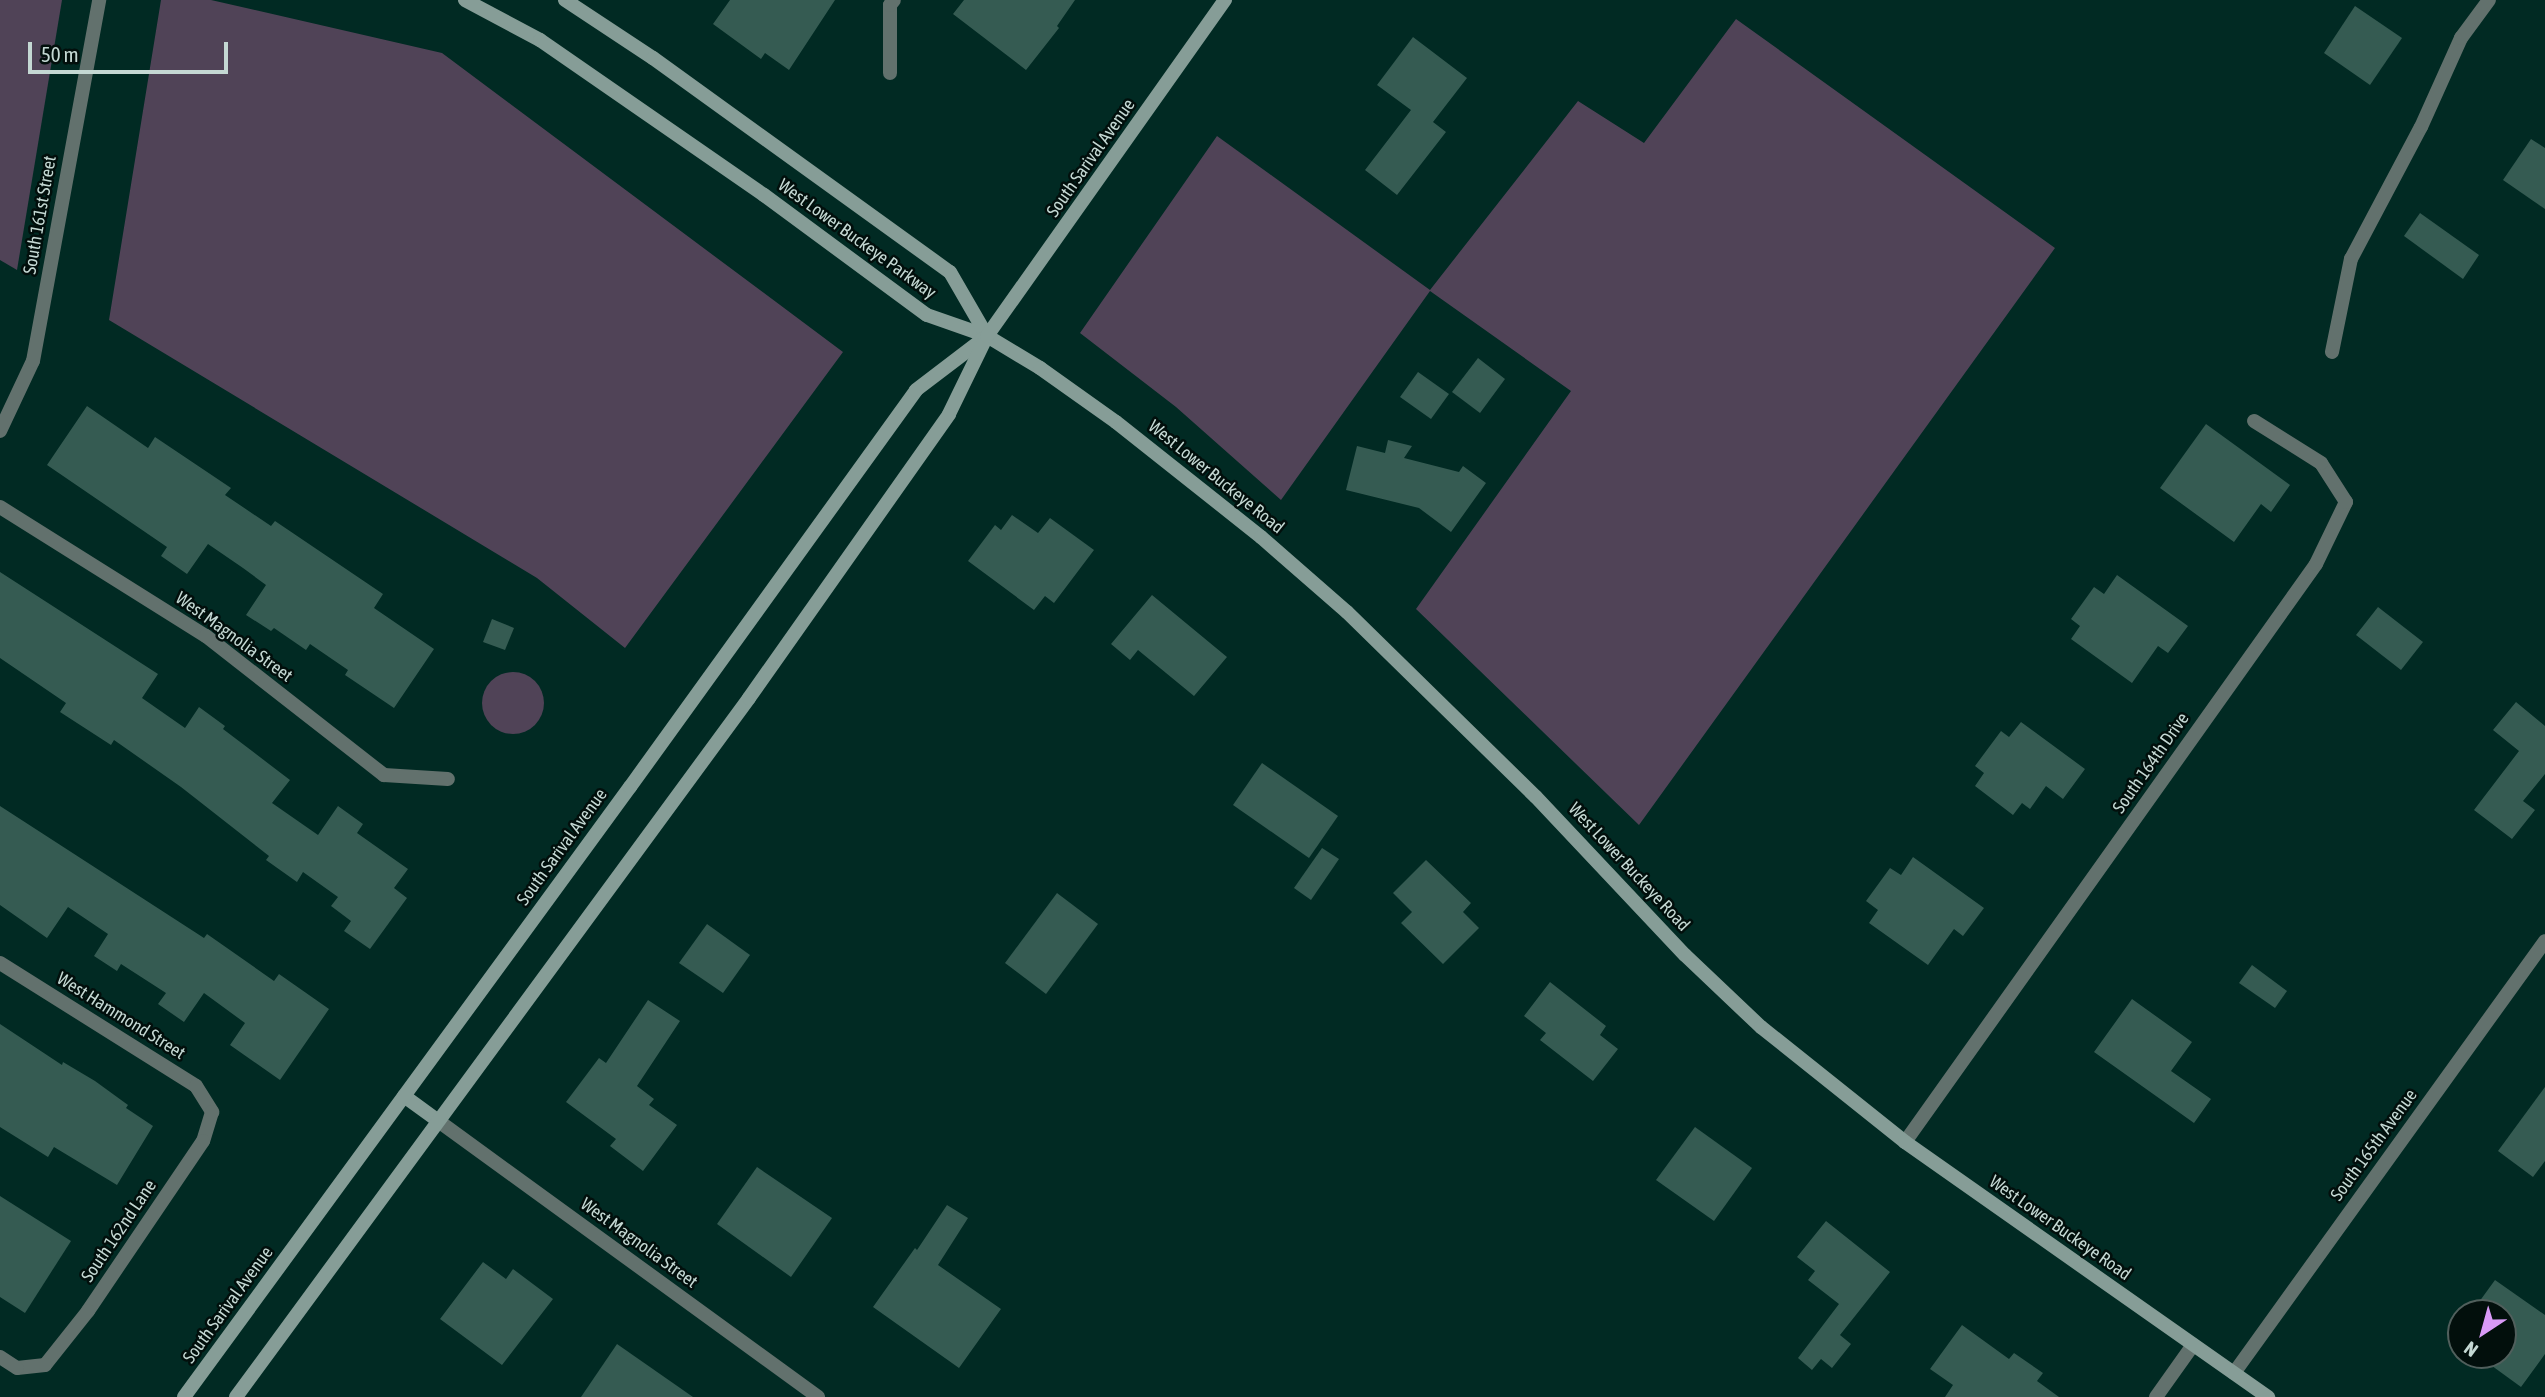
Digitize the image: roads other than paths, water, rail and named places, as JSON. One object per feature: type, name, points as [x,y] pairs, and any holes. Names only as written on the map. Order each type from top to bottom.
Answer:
[{"type":"main road","name":"West Lower Buckeye Parkway","points":[[465,0],[540,40],[764,195],[928,315],[987,336]]},
{"type":"main road","name":"West Lower Buckeye Parkway","points":[[565,0],[653,58],[950,272],[987,336]]},
{"type":"main road","name":"South Sarival Avenue","points":[[236,1397],[733,720],[949,414],[987,336],[1044,260],[1225,0]]},
{"type":"main road","name":"South Sarival Avenue","points":[[184,1397],[916,390],[987,336]]},
{"type":"main road","name":"West Lower Buckeye Road","points":[[987,336],[1040,368],[1116,422],[1309,578],[1423,684],[1536,797],[1715,984],[1781,1044],[1905,1142],[2268,1397]]},
{"type":"main road","points":[[404,1096],[437,1120]]},
{"type":"street","name":"South 161st Street","points":[[0,431],[33,361],[99,0]]},
{"type":"street","points":[[890,73],[890,5],[894,0]]},
{"type":"street","points":[[2332,352],[2351,259],[2421,127],[2461,38],[2489,0]]},
{"type":"street","name":"South 164th Drive","points":[[1905,1142],[2316,564],[2340,515],[2346,502],[2321,463],[2254,421]]},
{"type":"street","name":"West Magnolia Street","points":[[0,508],[206,636],[384,775],[448,779]]},
{"type":"street","name":"South 165th Avenue","points":[[2234,1373],[2545,941]]},
{"type":"street","name":"West Hammond Street","points":[[0,963],[196,1086],[212,1112]]},
{"type":"street","name":"South 162nd Lane","points":[[0,1357],[17,1368],[45,1365],[88,1311],[203,1141],[212,1112]]},
{"type":"street","name":"West Magnolia Street","points":[[437,1120],[818,1397]]},
{"type":"street","points":[[2156,1397],[2193,1345]]}]
